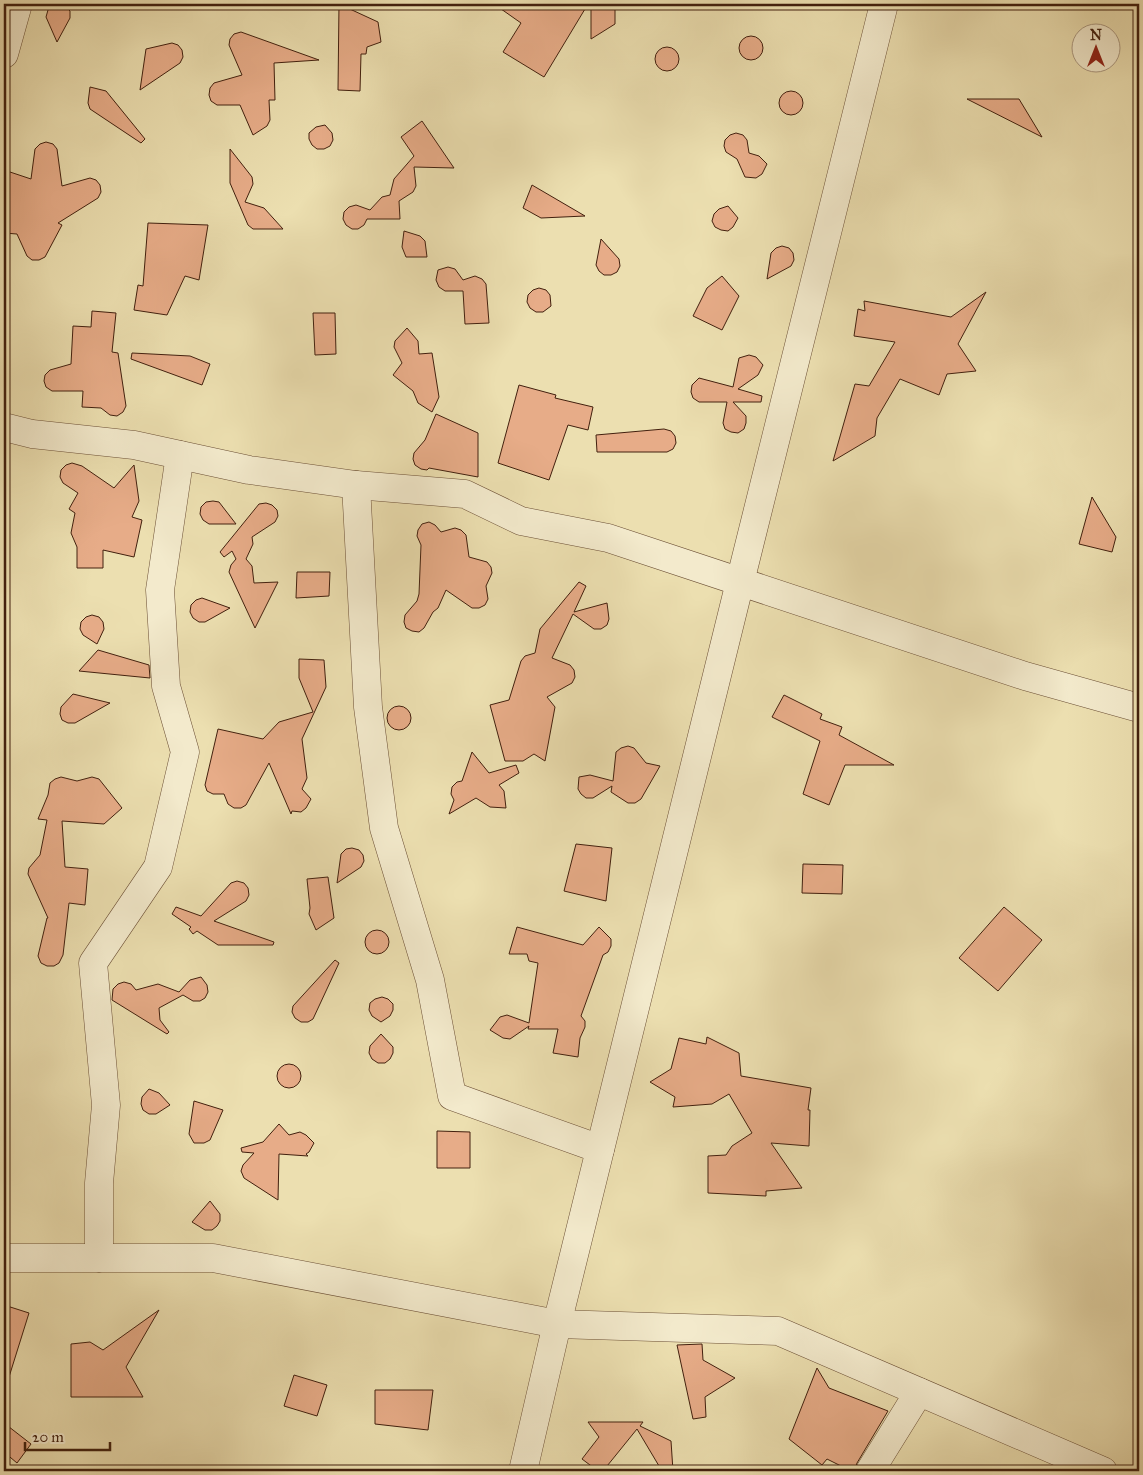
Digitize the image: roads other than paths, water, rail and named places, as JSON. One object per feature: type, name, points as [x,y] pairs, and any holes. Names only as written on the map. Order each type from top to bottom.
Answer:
[{"type":"street","points":[[4,54],[18,4]]},
{"type":"street","points":[[523,1471],[600,1149],[884,4]]},
{"type":"street","points":[[4,427],[32,434],[134,445],[249,470],[356,485],[465,494],[521,521],[608,538],[1025,676],[1139,708]]},
{"type":"street","points":[[99,1258],[99,1183],[106,1105],[93,963],[158,867],[185,752],[166,686],[160,590],[180,455]]},
{"type":"street","points":[[356,485],[368,707],[384,828],[430,980],[452,1096],[600,1149]]},
{"type":"street","points":[[4,1258],[214,1258],[557,1324],[778,1331],[1103,1471]]},
{"type":"street","points":[[870,1471],[919,1392]]}]
